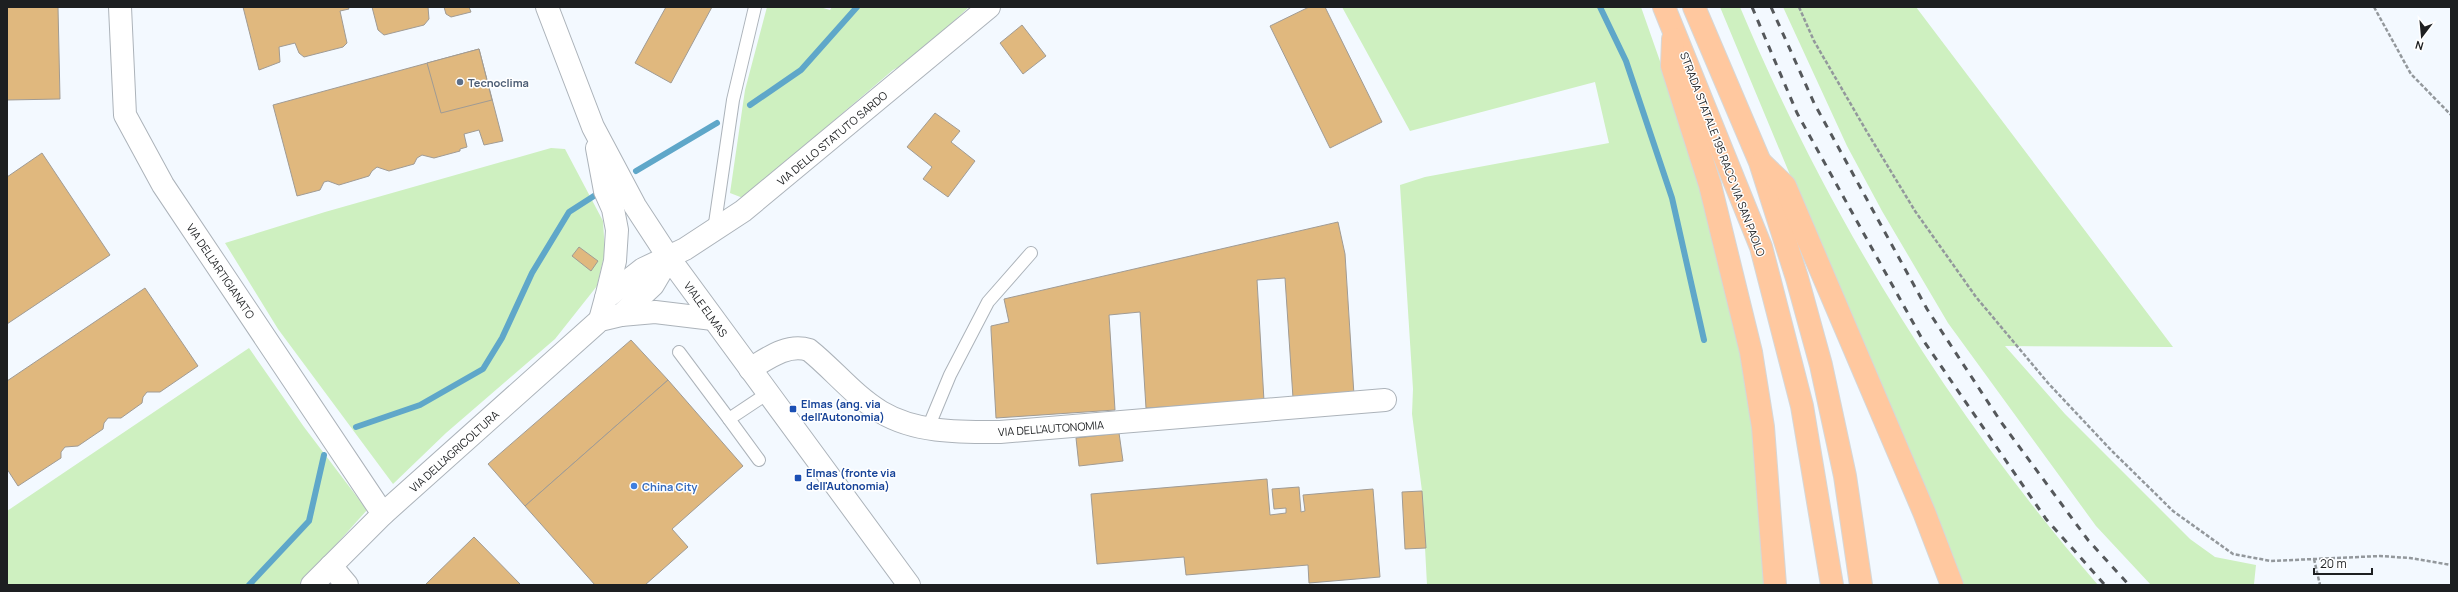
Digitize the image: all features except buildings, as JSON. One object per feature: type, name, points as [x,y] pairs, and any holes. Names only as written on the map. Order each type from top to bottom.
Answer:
[{"type":"highway","name":"STRADA STATALE 195 RACC VIA SAN PAOLO","points":[[1664,7],[1761,247],[1802,406],[1832,585]]},
{"type":"highway","points":[[1694,7],[1760,162],[1797,278],[1821,365],[1845,476],[1861,585]]},
{"type":"highway","points":[[1673,30],[1672,66],[1710,185],[1751,352],[1763,427],[1775,585]]},
{"type":"highway","points":[[1760,162],[1786,186],[1924,512],[1952,585]]},
{"type":"street","name":"VIA DELL'ARTIGIANATO","points":[[120,7],[125,115],[138,141],[163,185],[383,514]]},
{"type":"street","name":"VIALE ELMAS","points":[[547,7],[592,125],[635,206],[669,258],[713,319],[909,585]]},
{"type":"street","name":"VIA DELLO STATUTO SARDO","points":[[669,258],[714,232],[743,211],[989,7]]},
{"type":"street","points":[[592,125],[605,191],[613,209],[618,230],[615,261],[600,320]]},
{"type":"street","name":"VIA DELL'AGRICOLTURA","points":[[312,585],[383,514],[600,320],[621,315],[653,285],[669,258]]},
{"type":"street","points":[[606,298],[643,269],[669,258]]},
{"type":"street","points":[[621,315],[655,312],[713,319]]},
{"type":"street","name":"VIA DELL'AUTONOMIA","points":[[750,369],[790,348],[804,348],[820,359],[855,392],[880,412],[902,422],[949,432],[1000,432],[1385,400]]},
{"type":"street","points":[[331,566],[347,585]]},
{"type":"lane","points":[[714,232],[733,100],[755,7]]},
{"type":"lane","points":[[928,428],[950,375],[984,309],[1031,253]]},
{"type":"lane","points":[[679,352],[758,460]]},
{"type":"lane","points":[[729,419],[768,393]]},
{"type":"path","points":[[1799,7],[1814,41],[1915,211],[1976,298],[2048,383],[2111,450],[2173,511],[2233,554],[2271,562],[2380,556],[2410,558],[2451,565]]},
{"type":"path","points":[[2374,7],[2411,74],[2451,115]]},
{"type":"path","points":[[2314,559],[2320,585]]},
{"type":"green space","points":[[767,7],[820,7],[830,10],[832,7],[969,7],[913,59],[893,70],[743,198],[730,193],[745,90]]},
{"type":"green space","points":[[1342,7],[1641,7],[1681,121],[1706,202],[1742,355],[1757,449],[1766,585],[1427,585],[1422,491],[1412,414],[1413,389],[1400,185],[1425,177],[1609,143],[1595,82],[1410,131]]},
{"type":"green space","points":[[1720,7],[1740,7],[1775,85],[1812,161],[1896,310],[1942,382],[1992,452],[2043,519],[2098,585],[1961,585]]},
{"type":"green space","points":[[1783,7],[1916,7],[2173,347],[2005,346],[2065,414],[2190,539],[2215,557],[2256,565],[2254,584],[2151,585],[2096,526],[1948,323],[1882,211],[1847,146]]},
{"type":"green space","points":[[551,148],[565,149],[603,221],[605,252],[597,286],[555,339],[446,433],[393,484],[278,329],[225,243],[325,212]]},
{"type":"green space","points":[[249,348],[304,427],[367,510],[300,585],[7,585],[7,511]]},
{"type":"waterway","points":[[750,105],[801,70],[857,7]]},
{"type":"waterway","points":[[1600,7],[1626,61],[1672,198],[1704,340]]},
{"type":"waterway","points":[[636,171],[717,123]]},
{"type":"waterway","points":[[356,427],[420,405],[483,369],[502,338],[532,273],[569,212],[597,194]]},
{"type":"waterway","points":[[249,585],[309,521],[324,455]]},
{"type":"railway","points":[[1752,7],[1797,113],[1921,337],[2046,519],[2105,585]]},
{"type":"railway","points":[[1771,7],[1814,103],[1927,309],[2001,422],[2088,540],[2129,585]]},
{"type":"place","name":"Tecnoclima","points":[[460,82]]},
{"type":"place","name":"Elmas (ang. via dell'Autonomia)","points":[[793,409]]},
{"type":"place","name":"Elmas (fronte via dell'Autonomia)","points":[[798,478]]},
{"type":"place","name":"China City","points":[[634,486]]}]
